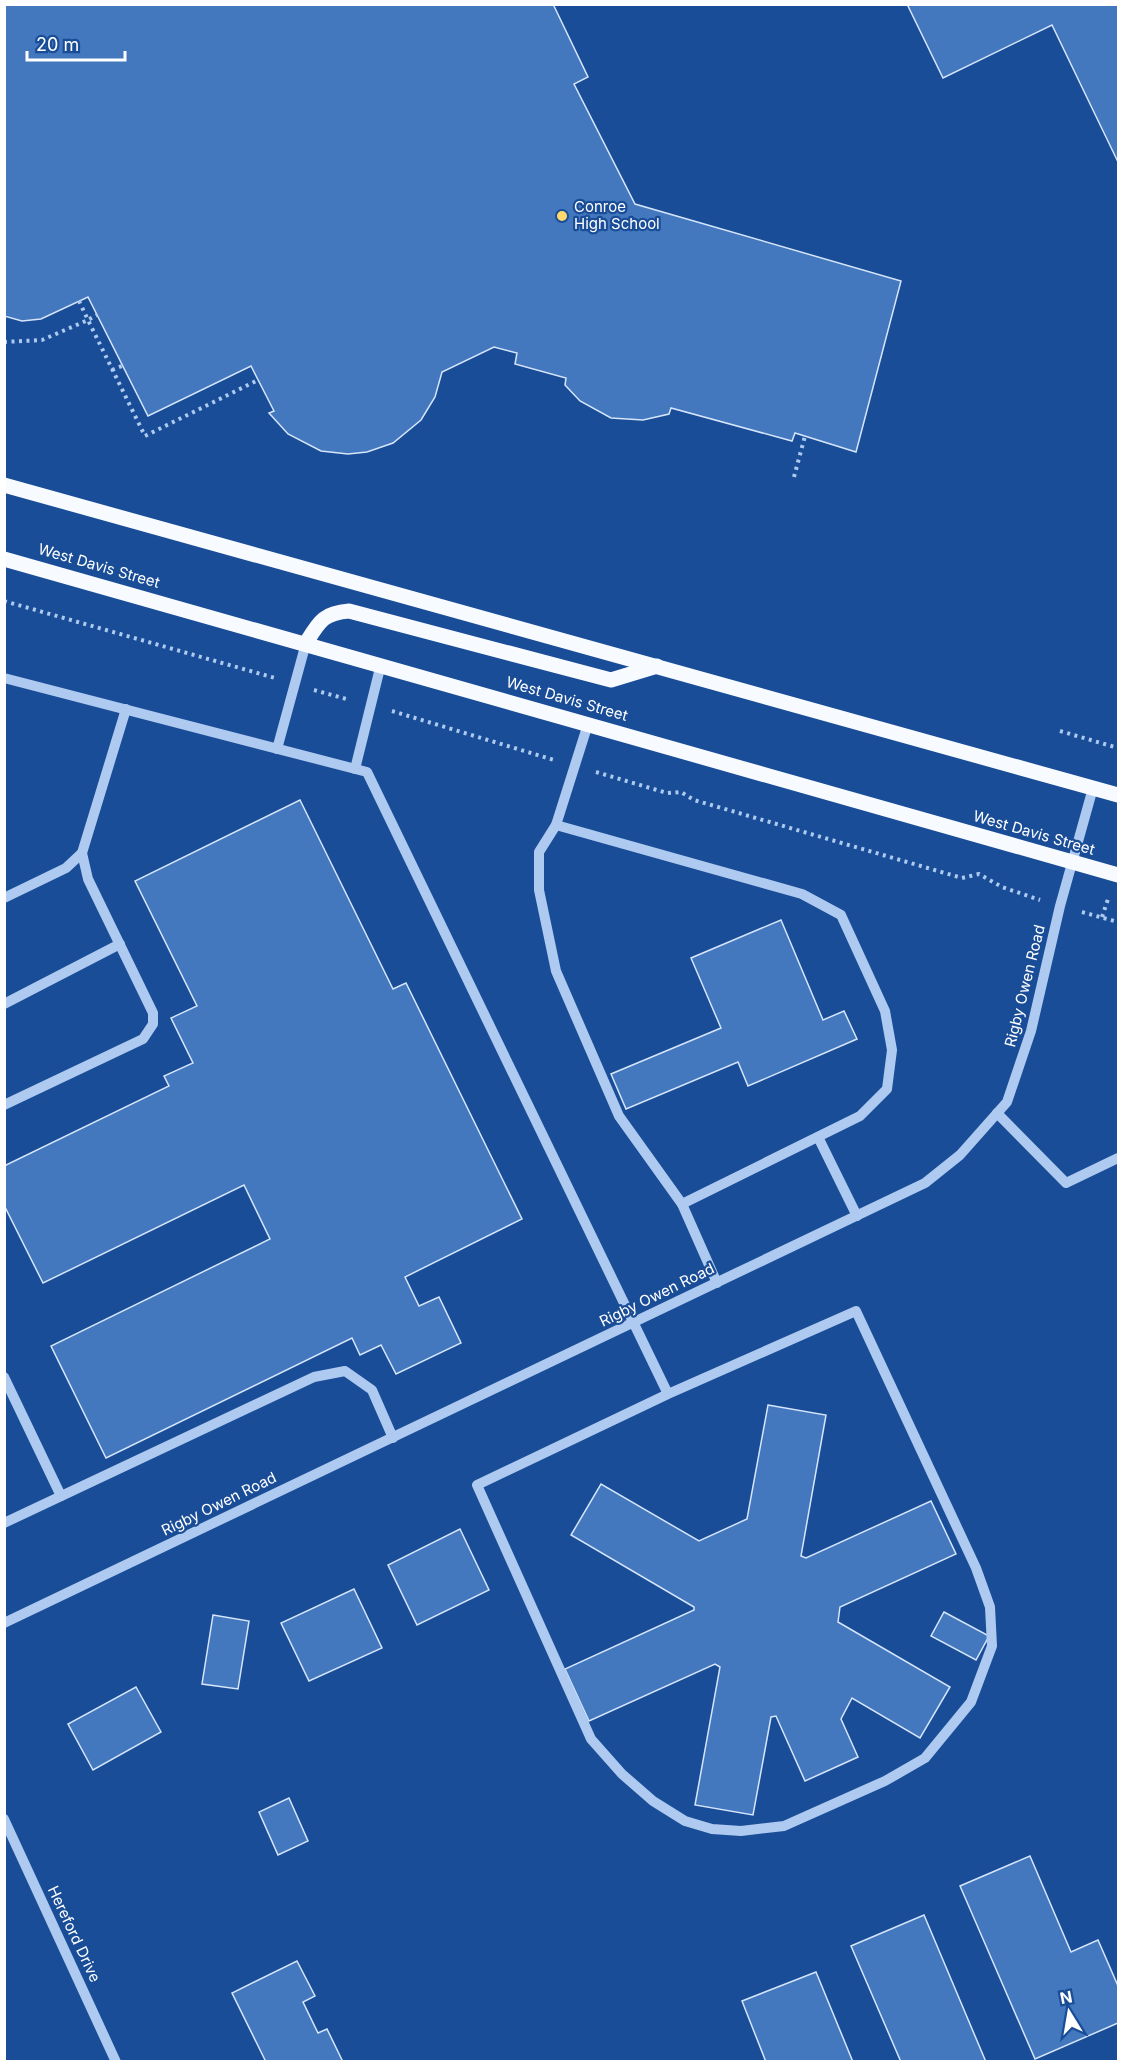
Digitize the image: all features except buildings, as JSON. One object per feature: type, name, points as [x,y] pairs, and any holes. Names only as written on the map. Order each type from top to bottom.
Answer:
[{"type":"main road","points":[[4,485],[1119,795]]},
{"type":"main road","name":"West Davis Street","points":[[4,559],[1119,875]]},
{"type":"main road","points":[[306,643],[320,621],[333,612],[349,611],[611,680],[657,666]]},
{"type":"street","points":[[277,749],[306,643]]},
{"type":"street","points":[[355,769],[381,664]]},
{"type":"street","points":[[4,678],[367,772],[668,1394]]},
{"type":"street","points":[[4,898],[66,868],[82,853],[126,709]]},
{"type":"street","points":[[588,724],[556,825],[539,852],[539,890],[556,971],[619,1116],[682,1204],[717,1283]]},
{"type":"street","name":"Rigby Owen Road","points":[[4,1623],[925,1184],[960,1155],[1007,1102],[1031,1031],[1071,863],[1093,789]]},
{"type":"street","points":[[556,825],[802,894],[841,915],[885,1011],[892,1050],[887,1089],[860,1116],[682,1204]]},
{"type":"street","points":[[4,1105],[143,1039],[153,1024],[153,1013],[88,879],[82,853]]},
{"type":"street","points":[[4,1004],[120,944]]},
{"type":"street","points":[[998,1113],[1065,1183],[1119,1158]]},
{"type":"street","points":[[818,1137],[857,1216]]},
{"type":"street","points":[[856,1311],[976,1568],[990,1607],[992,1646],[984,1674],[971,1702],[925,1758],[885,1781],[784,1826],[741,1831],[712,1829],[685,1821],[653,1801],[606,1757],[591,1740],[477,1485],[668,1394],[856,1311]]},
{"type":"street","points":[[4,1523],[314,1377],[345,1371],[372,1390],[393,1438]]},
{"type":"street","points":[[4,1377],[61,1496]]},
{"type":"street","name":"Hereford Drive","points":[[4,1819],[116,2061]]},
{"type":"path","points":[[79,301],[145,436],[258,380]]},
{"type":"path","points":[[4,342],[42,340],[97,315]]},
{"type":"path","points":[[112,370],[122,366]]},
{"type":"path","points":[[794,477],[805,436]]},
{"type":"path","points":[[1060,731],[1119,748]]},
{"type":"place","name":"Conroe High School","points":[[562,216]]}]
